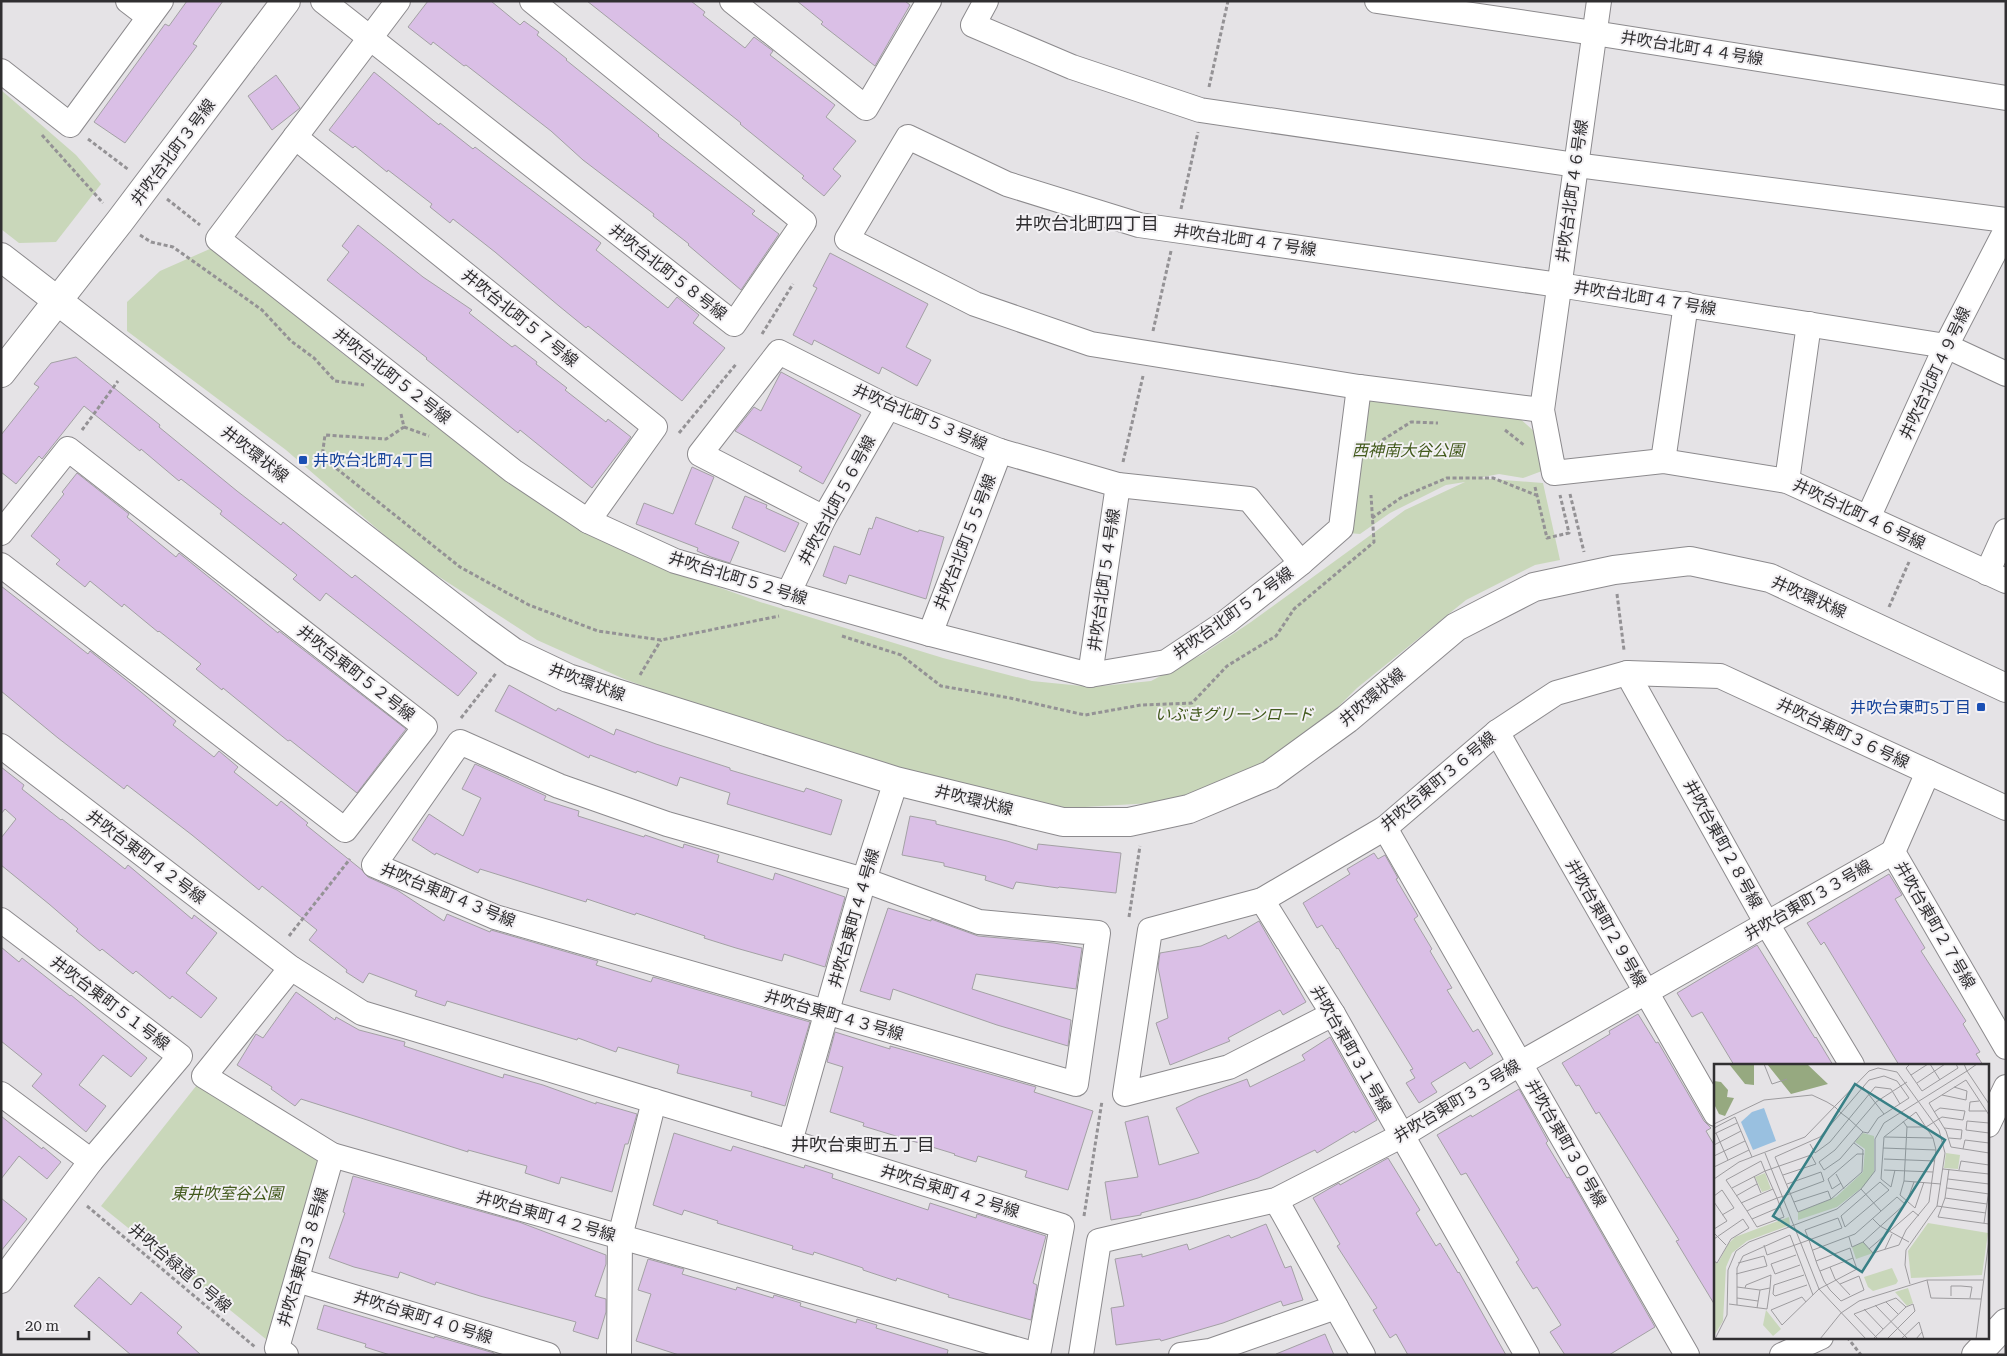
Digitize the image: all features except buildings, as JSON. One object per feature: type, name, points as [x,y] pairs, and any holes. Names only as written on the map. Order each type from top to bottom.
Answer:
[{"type":"street","points":[[1,71],[70,125],[155,9],[128,1]]},
{"type":"street","name":"井吹台北町３号線","points":[[1,373],[120,221],[286,1]]},
{"type":"street","name":"井吹台北町５８号線","points":[[323,1],[734,324],[804,222],[532,1]]},
{"type":"street","points":[[218,239],[398,1]]},
{"type":"street","points":[[732,1],[866,108],[929,1]]},
{"type":"street","points":[[986,1],[973,25],[1072,67],[1203,110],[1576,165],[2006,220]]},
{"type":"street","name":"井吹台北町４４号線","points":[[1377,1],[2006,98]]},
{"type":"street","name":"井吹台北町４６号線","points":[[1598,1],[1542,410],[1551,475],[1663,461],[1787,481],[1996,577]]},
{"type":"street","name":"井吹台北町５７号線","points":[[295,137],[655,427],[588,521]]},
{"type":"street","name":"井吹台北町４７号線","points":[[1542,410],[1359,387],[1090,344],[975,304],[847,239],[908,137],[1007,184],[1139,225],[1686,304],[1946,346],[2006,374]]},
{"type":"street","name":"井吹台北町４９号線","points":[[1868,518],[1946,346],[2006,230]]},
{"type":"street","name":"井吹台北町５２号線","points":[[218,239],[513,470],[588,521],[675,562],[785,605],[930,634],[1090,675],[1166,662],[1226,622],[1301,563],[1341,528],[1359,387]]},
{"type":"street","name":"井吹環状線","points":[[1,257],[513,652],[568,678],[896,781],[1063,822],[1129,822],[1189,808],[1270,775],[1347,719],[1456,627],[1534,587],[1602,572],[1690,561],[1770,578],[2006,688]]},
{"type":"street","points":[[1663,461],[1686,304]]},
{"type":"street","points":[[1787,481],[1809,324]]},
{"type":"street","name":"井吹台北町５３号線","points":[[824,518],[700,454],[779,352],[888,407],[1000,451],[1118,485],[1249,499],[1301,563]]},
{"type":"street","name":"井吹台北町５６号線","points":[[785,605],[824,518],[888,407]]},
{"type":"street","points":[[1,533],[68,449]]},
{"type":"street","name":"井吹台東町５２号線","points":[[1,565],[345,830],[425,727],[68,449]]},
{"type":"street","name":"井吹台北町５５号線","points":[[930,634],[1000,451]]},
{"type":"street","name":"井吹台北町５４号線","points":[[1090,675],[1118,485]]},
{"type":"street","points":[[1996,577],[2006,531]]},
{"type":"street","name":"井吹台東町３６号線","points":[[1333,1014],[1229,1067],[1125,1094],[1150,930],[1262,900],[1385,828],[1497,732],[1556,693],[1627,673],[1720,676],[2006,808]]},
{"type":"street","name":"井吹台東町２８号線","points":[[1627,673],[1767,924],[1851,1064]]},
{"type":"street","name":"井吹台東町２９号線","points":[[1497,732],[1714,1111]]},
{"type":"street","name":"井吹台東町４３号線","points":[[460,742],[559,786],[667,824],[864,880],[979,922],[1098,933],[1076,1084],[827,1013],[495,917],[374,865],[460,742]]},
{"type":"street","name":"井吹台東町４２号線","points":[[1,746],[291,968],[362,1013],[1062,1226],[1038,1355],[332,1155],[204,1076],[291,968]]},
{"type":"street","name":"井吹台東町２７号線","points":[[1928,772],[1893,852],[2006,1047]]},
{"type":"street","name":"井吹台東町４４号線","points":[[790,1142],[864,880],[896,781]]},
{"type":"street","name":"井吹台東町３０号線","points":[[1385,828],[1687,1355]]},
{"type":"street","name":"井吹台東町３３号線","points":[[1081,1355],[1099,1242],[1276,1200],[1401,1136],[1521,1063],[1893,852]]},
{"type":"street","name":"井吹台東町３１号線","points":[[1262,900],[1333,1014],[1527,1355]]},
{"type":"street","name":"井吹台東町５１号線","points":[[1,920],[180,1056],[91,1161]]},
{"type":"street","points":[[1990,1121],[2006,1088]]},
{"type":"street","points":[[1,1094],[91,1161],[1,1280]]},
{"type":"street","points":[[619,1355],[620,1237],[654,1101]]},
{"type":"street","name":"井吹台東町３８号線","points":[[286,1355],[277,1348],[332,1155]]},
{"type":"street","points":[[1276,1200],[1363,1355]]},
{"type":"street","name":"井吹台東町４０号線","points":[[297,1280],[548,1355]]},
{"type":"street","points":[[1181,1355],[1210,1351],[1336,1308]]},
{"type":"street","points":[[1976,1355],[2006,1323]]},
{"type":"street","points":[[1782,1355],[1819,1338]]},
{"type":"path","points":[[1118,485],[1228,1]]},
{"type":"path","points":[[70,125],[218,239]]},
{"type":"path","points":[[37,129],[79,178],[120,221],[151,242],[173,247],[262,310],[291,341],[314,358],[335,381],[366,386]]},
{"type":"path","points":[[68,449],[134,360]]},
{"type":"path","points":[[401,409],[404,427],[386,439],[325,435],[322,457],[460,567],[529,605],[598,631],[662,640],[785,605]]},
{"type":"path","points":[[1373,458],[1381,441],[1411,422],[1440,423]]},
{"type":"path","points":[[1499,425],[1525,446]]},
{"type":"path","points":[[1551,475],[1570,533],[1547,538],[1537,496],[1551,475]]},
{"type":"path","points":[[1551,475],[1602,572],[1627,673]]},
{"type":"path","points":[[1372,518],[1402,498],[1447,478],[1493,478],[1537,496]]},
{"type":"path","points":[[837,634],[900,655],[941,686],[1010,698],[1085,716],[1141,705],[1192,702],[1227,666],[1276,636],[1294,609],[1374,542],[1371,492]]},
{"type":"path","points":[[1880,629],[1918,541]]},
{"type":"path","points":[[627,697],[662,640]]},
{"type":"path","name":"井吹台緑道６号線","points":[[81,1201],[256,1348]]},
{"type":"path","points":[[1848,1338],[1861,1355]]},
{"type":"green space","points":[[1,90],[76,155],[101,184],[56,242],[19,243],[1,229]]},
{"type":"green space","name":"いぶきグリーンロード","points":[[212,248],[343,354],[499,470],[642,560],[760,602],[943,658],[1032,681],[1092,687],[1151,681],[1203,654],[1251,622],[1405,510],[1465,482],[1446,485],[1390,513],[1360,534],[1348,533],[1366,394],[1518,417],[1536,433],[1542,471],[1523,478],[1499,474],[1478,478],[1543,483],[1560,560],[1535,565],[1466,600],[1357,688],[1270,775],[1169,802],[1068,808],[947,785],[775,734],[624,679],[537,640],[413,560],[286,450],[127,331],[127,302],[160,271]]},
{"type":"green space","name":"東井吹室谷公園","points":[[204,1076],[332,1155],[277,1348],[101,1206]]},
{"type":"place","name":"井吹台北町4丁目","points":[[303,460]]},
{"type":"place","name":"井吹台東町5丁目","points":[[1981,707]]},
{"type":"district","name":"井吹台北町四丁目","points":[[1087,223]]},
{"type":"district","name":"井吹台東町五丁目","points":[[863,1144]]},
{"type":"park label","name":"西神南大谷公園","points":[[1408,450]]}]
